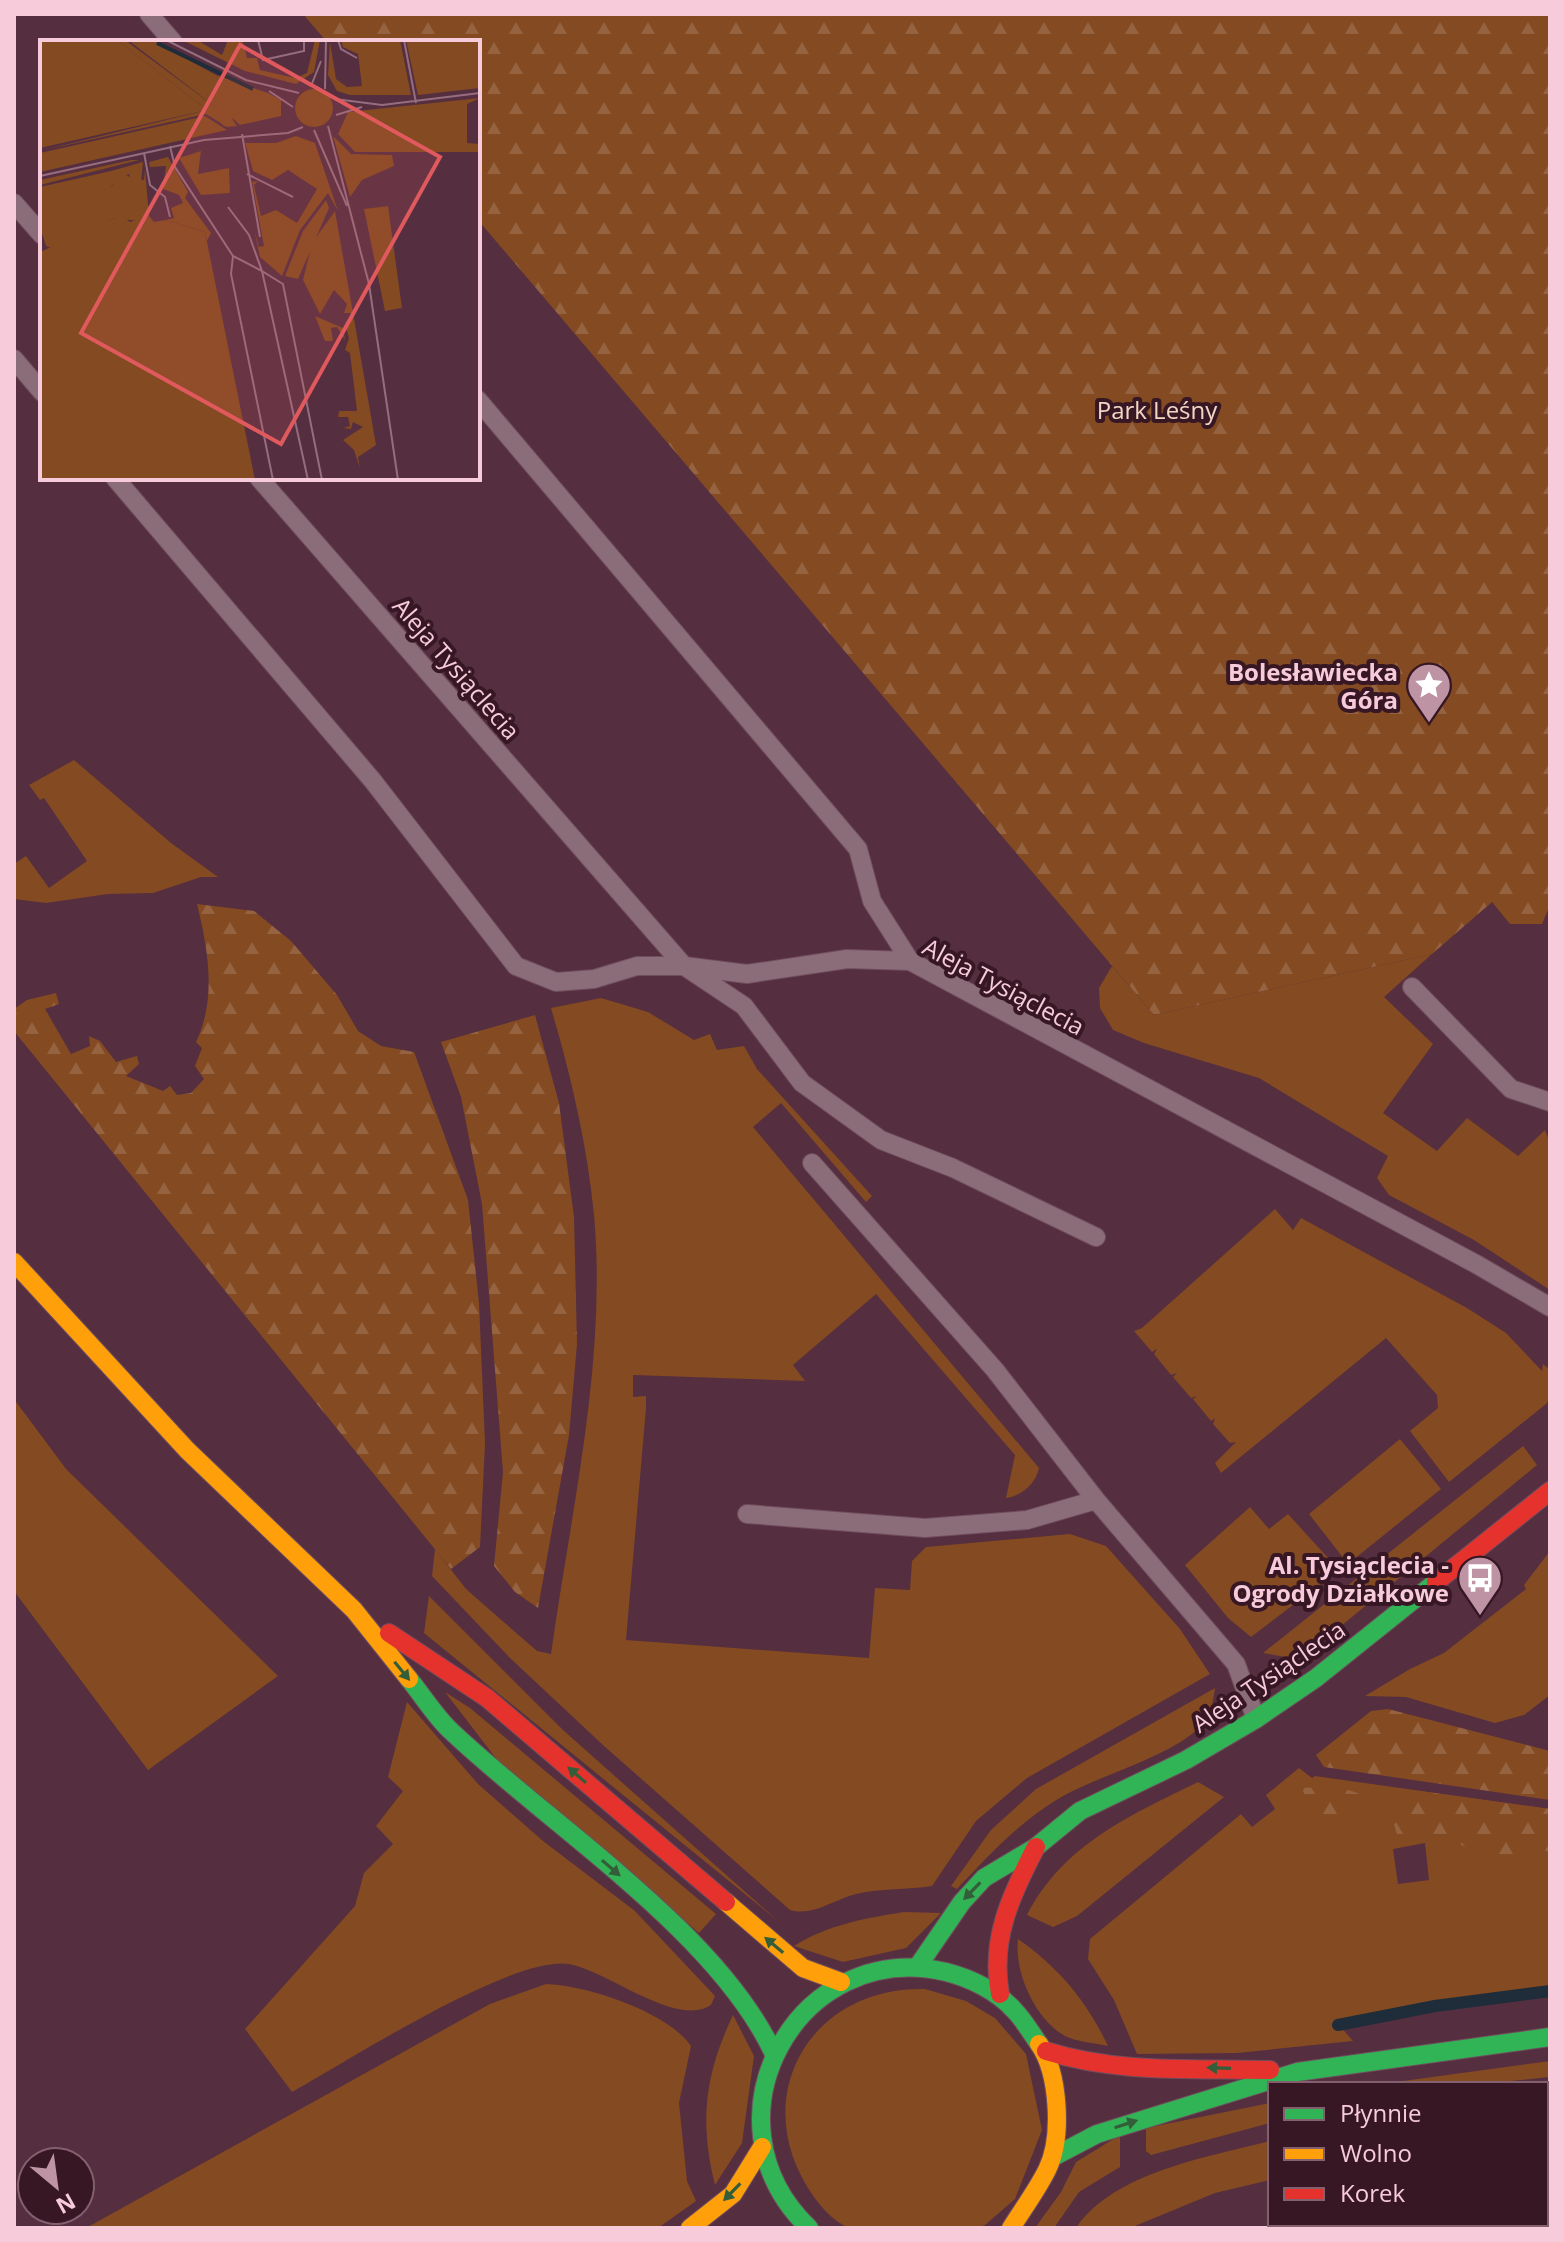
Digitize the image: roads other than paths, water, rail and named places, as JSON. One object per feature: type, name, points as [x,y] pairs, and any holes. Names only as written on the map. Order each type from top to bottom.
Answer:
[{"type":"main road","points":[[14,1262],[187,1450],[354,1610],[449,1729],[680,1930],[758,2020],[773,2052]]},
{"type":"main road","name":"Aleja Tysiąclecia","points":[[918,1966],[962,1902],[984,1878],[1036,1847],[1080,1811],[1186,1760],[1256,1719],[1341,1659],[1550,1491]]},
{"type":"main road","points":[[354,1610],[487,1698],[803,1968],[841,1982]]},
{"type":"main road","name":"Aleja Tysiąclecia","points":[[1000,1994],[995,1956],[1003,1920],[1010,1897],[1036,1847]]},
{"type":"main road","points":[[809,2228],[784,2199],[762,2147],[761,2095],[773,2052],[793,2023],[841,1982],[874,1970],[918,1966],[958,1973],[1000,1994],[1032,2028],[1046,2051],[1059,2103],[1055,2156],[1042,2187],[1011,2228]]},
{"type":"main road","points":[[1055,2156],[1097,2134],[1297,2072],[1550,2037]]},
{"type":"main road","points":[[1046,2051],[1075,2062],[1109,2068],[1219,2067],[1297,2072]]},
{"type":"main road","points":[[690,2228],[733,2194],[762,2147]]},
{"type":"lane","points":[[149,14],[171,40]]},
{"type":"lane","points":[[14,203],[40,233]]},
{"type":"lane","points":[[14,359],[40,390]]},
{"type":"lane","points":[[480,402],[858,849],[872,901],[910,961]]},
{"type":"lane","points":[[117,480],[373,781],[516,966],[556,982],[594,979],[637,966],[684,966],[744,1006],[802,1083],[881,1140],[953,1168],[1096,1237]]},
{"type":"lane","name":"Aleja Tysiąclecia","points":[[261,480],[684,966],[747,974],[847,959],[910,961],[1462,1256],[1550,1307]]},
{"type":"lane","points":[[1412,987],[1511,1089],[1550,1102]]},
{"type":"lane","points":[[812,1163],[995,1370],[1096,1500],[1236,1664],[1256,1719]]},
{"type":"lane","points":[[747,1514],[925,1528],[1027,1520],[1096,1500]]},
{"type":"waterway","points":[[1338,2025],[1435,2006],[1550,1991]]},
{"type":"place","name":"Bolesławiecka Góra","points":[[1429,724]]},
{"type":"place","name":"Al. Tysiąclecia - Ogrody Działkowe","points":[[1480,1617]]},
{"type":"park label","name":"Park Leśny","points":[[1157,409]]}]
